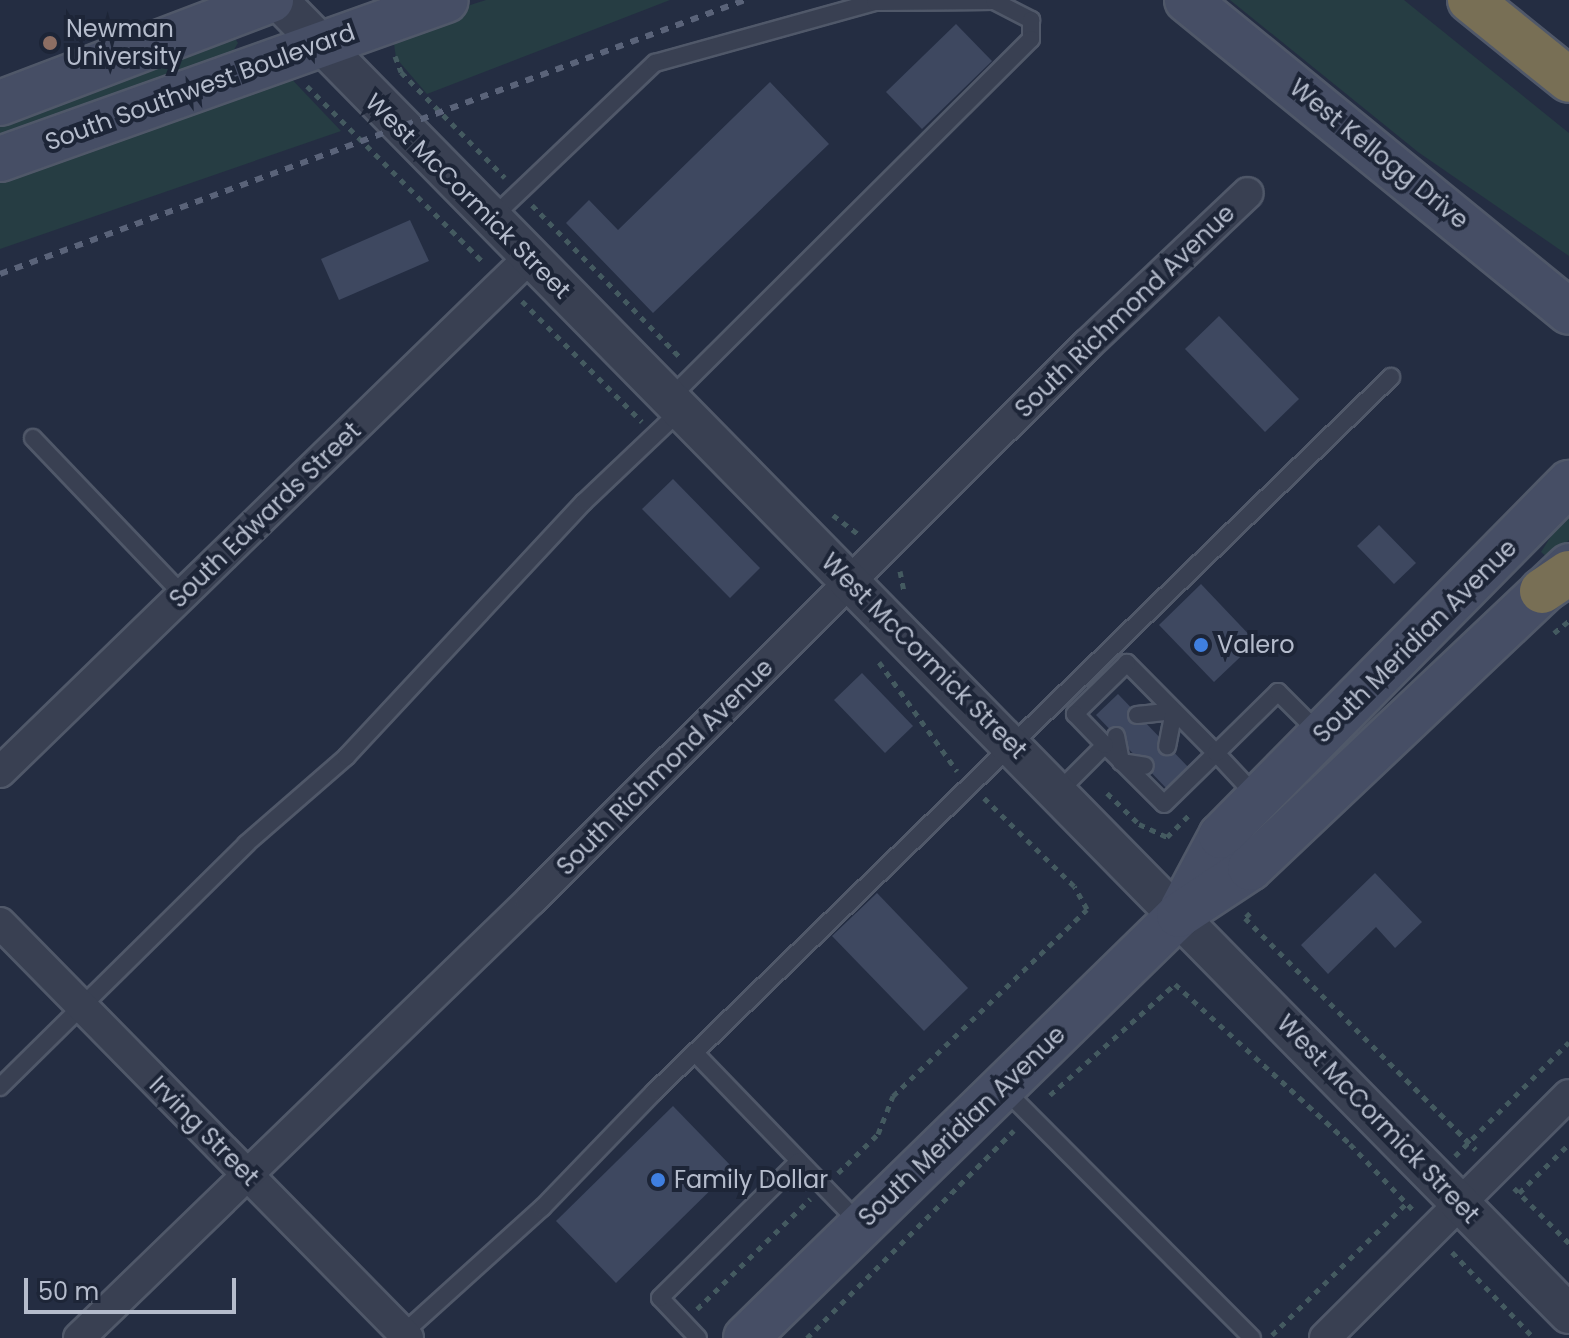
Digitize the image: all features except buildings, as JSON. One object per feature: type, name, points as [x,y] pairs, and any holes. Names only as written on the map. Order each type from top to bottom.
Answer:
[{"type":"highway","points":[[1470,0],[1569,80]]},
{"type":"main road","points":[[0,103],[271,0]]},
{"type":"main road","name":"South Southwest Boulevard","points":[[0,159],[446,0]]},
{"type":"main road","name":"West Kellogg Drive","points":[[1187,0],[1569,311]]},
{"type":"main road","name":"South Meridian Avenue","points":[[746,1338],[861,1225],[1016,1101],[1179,915],[1221,836],[1569,483]]},
{"type":"main road","name":"South Meridian Avenue","points":[[1179,915],[1250,868],[1560,577]]},
{"type":"street","name":"West McCormick Street","points":[[278,0],[319,47],[851,581],[1569,1314]]},
{"type":"street","name":"South Richmond Avenue","points":[[79,1338],[1248,193]]},
{"type":"street","name":"South Edwards Street","points":[[0,772],[529,258]]},
{"type":"street","name":"Irving Street","points":[[0,923],[403,1336]]},
{"type":"street","points":[[1325,1338],[1569,1095]]},
{"type":"lane","points":[[0,1087],[81,1006],[127,967],[246,844],[346,757],[675,405],[1031,39],[1031,20],[994,1],[875,2],[655,63],[490,219]]},
{"type":"lane","points":[[403,1336],[542,1208],[695,1053],[1086,670],[1391,377]]},
{"type":"lane","points":[[33,438],[183,595]]},
{"type":"lane","points":[[1258,798],[1216,753],[1127,663],[1075,714],[1110,740],[1121,762],[1164,804],[1216,753],[1278,692],[1321,735]]},
{"type":"lane","points":[[1086,670],[1103,687]]},
{"type":"lane","points":[[1137,715],[1174,711]]},
{"type":"lane","points":[[1167,746],[1174,711]]},
{"type":"lane","points":[[1058,792],[1110,740]]},
{"type":"lane","points":[[1121,762],[1145,766]]},
{"type":"lane","points":[[695,1053],[861,1225]]},
{"type":"lane","points":[[1016,1101],[1252,1338]]},
{"type":"lane","points":[[698,1338],[660,1298],[799,1161]]},
{"type":"path","points":[[1245,918],[1569,1243]]},
{"type":"path","points":[[807,1338],[1016,1101],[1175,984],[1350,1144],[1534,1338]]},
{"type":"path","points":[[1519,1193],[1569,1144]]},
{"type":"green space","points":[[486,0],[670,0],[427,94],[396,58],[393,37],[420,21]]},
{"type":"green space","points":[[1230,0],[1404,0],[1569,133],[1569,256],[1418,152]]},
{"type":"green space","points":[[234,37],[238,43],[230,56],[0,140],[0,118]]},
{"type":"green space","points":[[283,70],[341,131],[0,249],[0,178]]},
{"type":"green space","points":[[1569,508],[1569,540],[1549,559],[1541,552]]},
{"type":"railway","points":[[0,274],[745,0]]},
{"type":"place","name":"Newman University","points":[[50,43]]},
{"type":"place","name":"Valero","points":[[1201,645]]},
{"type":"place","name":"Family Dollar","points":[[658,1180]]}]
